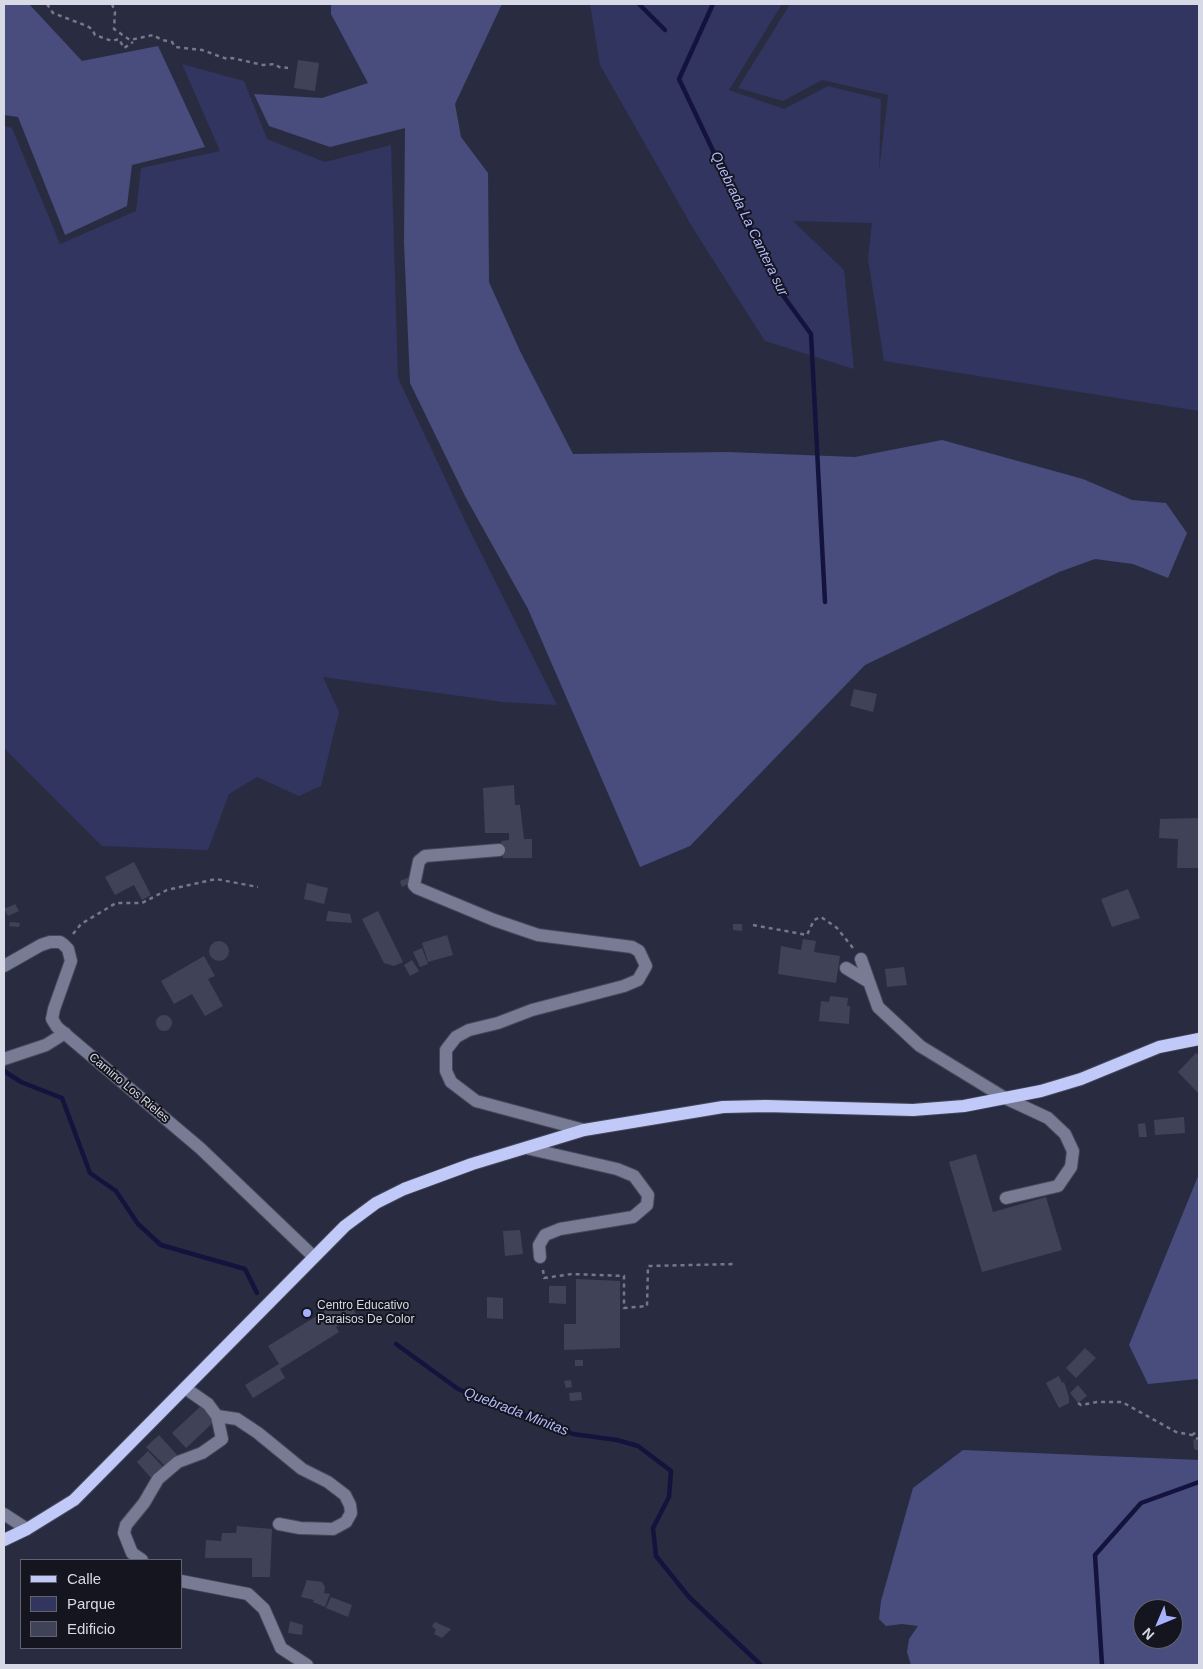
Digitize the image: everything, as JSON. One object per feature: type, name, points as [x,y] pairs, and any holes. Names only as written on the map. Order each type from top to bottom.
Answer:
[{"type":"main road","points":[[4,1540],[27,1529],[74,1500],[345,1226],[376,1203],[404,1189],[584,1130],[723,1107],[776,1106],[913,1110],[964,1106],[1041,1091],[1081,1078],[1159,1047],[1199,1039]]},
{"type":"street","points":[[500,850],[422,857],[419,861],[415,886],[494,920],[538,935],[632,947],[640,951],[646,966],[638,980],[624,986],[532,1010],[498,1024],[469,1030],[456,1037],[446,1050],[446,1071],[451,1082],[476,1100],[584,1130]]},
{"type":"street","points":[[4,966],[41,945],[50,942],[60,942],[63,944]]},
{"type":"street","name":"Camino Los Rieles","points":[[63,944],[68,949],[71,961],[52,1019],[56,1027],[200,1148],[314,1257]]},
{"type":"street","points":[[861,959],[878,1007],[920,1046],[1005,1098],[1048,1118],[1066,1134],[1073,1152],[1071,1167],[1058,1186],[1006,1198]]},
{"type":"street","points":[[846,968],[869,982]]},
{"type":"street","points":[[4,1059],[46,1045],[65,1033]]},
{"type":"street","points":[[526,1148],[617,1169],[634,1176],[648,1195],[647,1205],[633,1217],[560,1229],[545,1235],[539,1244],[540,1257]]},
{"type":"street","points":[[141,1559],[132,1553],[124,1533],[126,1525],[144,1503],[158,1480],[178,1462],[202,1453],[222,1440],[217,1416],[208,1404],[185,1388]]},
{"type":"street","points":[[217,1416],[237,1419],[258,1432],[302,1470],[328,1482],[345,1495],[350,1506],[351,1513],[346,1522],[334,1529],[300,1528],[279,1524]]},
{"type":"street","points":[[4,1514],[27,1529]]},
{"type":"street","points":[[182,1582],[248,1594],[264,1609],[281,1648],[307,1665]]},
{"type":"path","points":[[46,4],[53,13],[87,26],[96,35],[112,41],[119,39],[124,48],[134,41],[153,35],[162,40],[172,42],[176,46],[202,50],[227,59],[232,58],[263,65],[275,64],[279,67],[288,68]]},
{"type":"path","points":[[112,4],[115,12],[114,29],[116,33],[134,41]]},
{"type":"path","points":[[63,944],[81,924],[116,902],[142,902],[167,890],[216,878],[258,887]]},
{"type":"path","points":[[753,925],[807,935],[814,920],[822,916],[837,928],[861,959]]},
{"type":"path","points":[[540,1257],[544,1278],[572,1274],[624,1276],[624,1308],[647,1306],[648,1266],[736,1264]]},
{"type":"path","points":[[1078,1403],[1081,1405],[1097,1402],[1122,1402],[1176,1432],[1192,1435],[1198,1439]]},
{"type":"path","points":[[1192,1435],[1199,1430]]},
{"type":"green space","points":[[590,4],[782,4],[729,90],[784,109],[828,86],[881,99],[879,171],[888,95],[822,80],[783,101],[738,88],[790,4],[1199,4],[1199,411],[884,361],[868,259],[872,223],[793,221],[844,270],[854,369],[765,341],[694,230],[600,65]]},
{"type":"green space","points":[[182,64],[244,81],[267,139],[325,162],[391,145],[398,378],[467,525],[557,705],[503,702],[323,677],[339,712],[321,786],[299,796],[257,777],[229,794],[208,850],[102,846],[4,748],[4,126],[12,128],[60,244],[136,211],[141,168],[220,151]]},
{"type":"shaded area","points":[[4,4],[29,4],[82,61],[158,46],[205,147],[132,165],[127,206],[65,235],[18,117],[4,115]]},
{"type":"shaded area","points":[[331,4],[502,4],[455,104],[461,137],[488,173],[489,282],[520,351],[573,454],[727,452],[855,457],[942,440],[1083,479],[1132,500],[1166,503],[1187,533],[1168,578],[1133,564],[1095,559],[1059,572],[865,665],[690,846],[640,867],[528,609],[465,496],[410,383],[404,242],[405,128],[330,147],[269,126],[254,94],[322,98],[368,83],[331,14]]},
{"type":"shaded area","points":[[1199,1174],[1199,1382],[1197,1379],[1148,1384],[1129,1345]]},
{"type":"shaded area","points":[[963,1450],[1199,1460],[1199,1665],[911,1665],[907,1652],[909,1639],[918,1626],[902,1624],[886,1626],[879,1619],[881,1601],[913,1488]]},
{"type":"building","points":[[298,60],[319,63],[315,91],[294,88]]},
{"type":"building","points":[[854,689],[877,694],[873,712],[850,706]]},
{"type":"building","points":[[514,785],[515,805],[520,805],[524,839],[532,839],[532,858],[503,858],[501,841],[509,840],[509,833],[485,833],[483,788]]},
{"type":"building","points":[[1199,818],[1199,868],[1177,868],[1178,839],[1159,838],[1160,819]]},
{"type":"building","points":[[134,862],[151,895],[142,900],[134,885],[115,895],[105,877]]},
{"type":"building","points":[[412,876],[414,881],[402,887],[400,881]]},
{"type":"building","points":[[307,883],[328,888],[324,904],[304,899]]},
{"type":"building","points":[[1128,889],[1140,918],[1112,927],[1101,899]]},
{"type":"building","points":[[15,904],[19,911],[8,916],[4,909]]},
{"type":"building","points":[[328,911],[350,914],[352,923],[326,921]]},
{"type":"building","points":[[378,911],[403,962],[394,966],[384,963],[362,919]]},
{"type":"building","points":[[10,922],[20,923],[19,927],[9,926]]},
{"type":"building","points":[[733,924],[742,924],[742,931],[733,930]]},
{"type":"building","points":[[447,935],[453,955],[428,962],[422,943]]},
{"type":"building","points":[[803,939],[816,941],[814,952],[840,956],[836,983],[778,974],[781,946],[801,950]]},
{"type":"building","points":[[219,941],[226,944],[229,951],[226,958],[219,961],[212,958],[209,951],[212,944]]},
{"type":"building","points":[[422,948],[428,964],[420,967],[413,952]]},
{"type":"building","points":[[204,956],[215,976],[208,979],[223,1006],[205,1016],[192,994],[174,1004],[161,981]]},
{"type":"building","points":[[412,960],[419,971],[410,976],[404,965]]},
{"type":"building","points":[[904,967],[907,985],[887,987],[885,969]]},
{"type":"building","points":[[830,996],[848,998],[847,1006],[850,1006],[849,1024],[819,1021],[821,1001],[829,1002]]},
{"type":"building","points":[[164,1015],[170,1017],[172,1023],[170,1029],[164,1031],[158,1029],[156,1023],[158,1017]]},
{"type":"building","points":[[1196,1053],[1199,1056],[1199,1094],[1178,1072]]},
{"type":"building","points":[[1184,1117],[1185,1133],[1155,1135],[1154,1120]]},
{"type":"building","points":[[1145,1123],[1147,1137],[1139,1137],[1138,1124]]},
{"type":"building","points":[[976,1154],[993,1212],[1046,1197],[1062,1250],[982,1272],[949,1162]]},
{"type":"building","points":[[520,1230],[523,1254],[505,1256],[503,1231]]},
{"type":"building","points":[[576,1279],[620,1281],[620,1348],[564,1350],[564,1324],[576,1324]]},
{"type":"building","points":[[549,1286],[566,1286],[566,1304],[549,1303]]},
{"type":"building","points":[[487,1297],[503,1298],[503,1319],[487,1318]]},
{"type":"building","points":[[348,1301],[356,1314],[336,1327],[339,1332],[280,1369],[285,1378],[253,1398],[245,1385],[279,1364],[268,1346],[328,1309],[332,1310]]},
{"type":"building","points":[[1085,1348],[1096,1358],[1076,1378],[1066,1368]]},
{"type":"building","points":[[575,1360],[583,1360],[583,1366],[575,1366]]},
{"type":"building","points":[[1059,1376],[1062,1383],[1064,1382],[1069,1403],[1059,1408],[1046,1383]]},
{"type":"building","points":[[571,1380],[572,1387],[566,1388],[564,1381]]},
{"type":"building","points":[[1078,1385],[1087,1396],[1078,1403],[1070,1393]]},
{"type":"building","points":[[581,1392],[582,1400],[570,1401],[569,1393]]},
{"type":"building","points":[[202,1405],[216,1420],[186,1448],[172,1433]]},
{"type":"building","points":[[159,1435],[179,1457],[167,1468],[146,1447]]},
{"type":"building","points":[[1199,1439],[1199,1451],[1194,1449],[1193,1441]]},
{"type":"building","points":[[148,1451],[164,1468],[152,1479],[137,1462]]},
{"type":"building","points":[[237,1526],[272,1529],[270,1577],[252,1577],[252,1558],[205,1558],[206,1540],[221,1541],[222,1533],[236,1533]]},
{"type":"building","points":[[307,1580],[322,1582],[325,1587],[324,1593],[330,1594],[325,1607],[313,1602],[314,1600],[301,1597]]},
{"type":"building","points":[[331,1597],[352,1605],[348,1617],[326,1608]]},
{"type":"building","points":[[290,1621],[303,1625],[302,1635],[288,1633]]},
{"type":"building","points":[[435,1622],[451,1629],[442,1638],[434,1634],[436,1630],[432,1626]]},
{"type":"waterway","points":[[639,4],[665,30]]},
{"type":"waterway","name":"Quebrada La Cantera sur","points":[[713,4],[679,79],[779,290],[811,334],[825,602]]},
{"type":"waterway","name":"Quebrada Minitas","points":[[4,1071],[21,1082],[62,1098],[90,1173],[116,1191],[138,1224],[161,1245],[245,1269],[257,1293]]},
{"type":"waterway","name":"Quebrada Minitas","points":[[396,1344],[458,1389],[573,1434],[617,1440],[638,1446],[671,1471],[669,1497],[653,1528],[656,1556],[689,1597],[761,1665]]},
{"type":"waterway","points":[[1102,1665],[1095,1555],[1141,1503],[1199,1482]]},
{"type":"place","name":"Centro Educativo Paraisos De Color","points":[[307,1313]]}]
